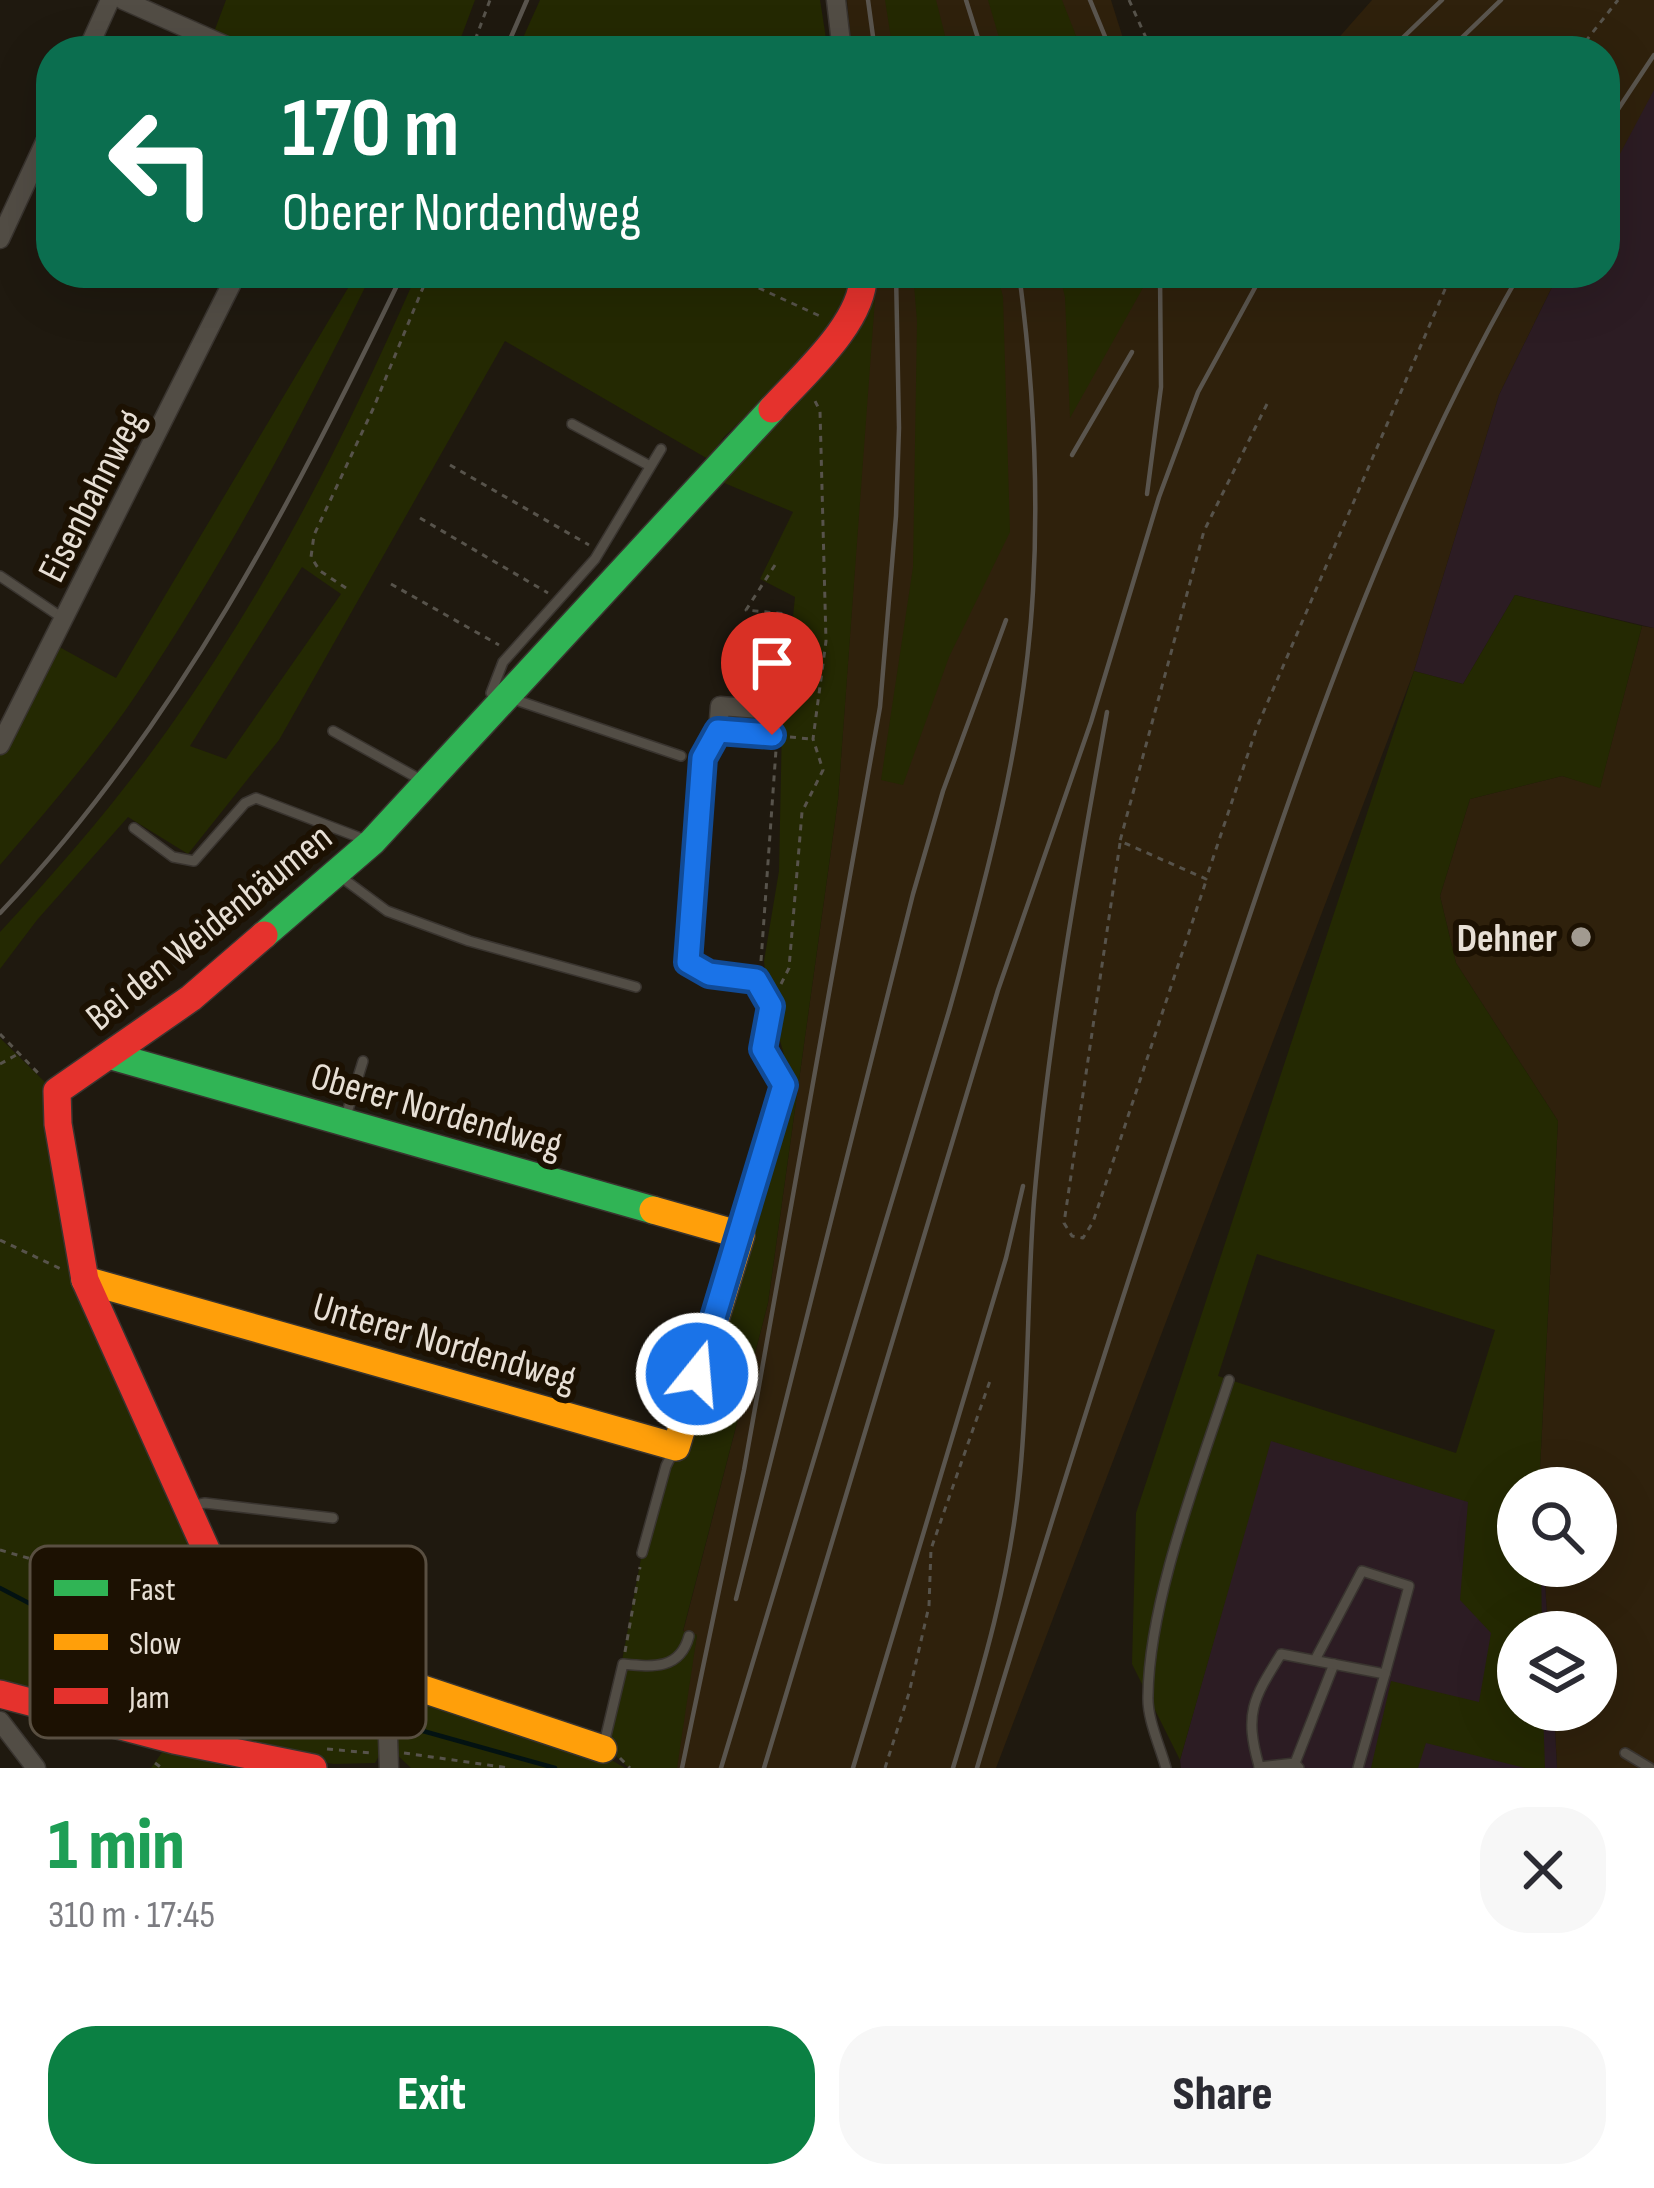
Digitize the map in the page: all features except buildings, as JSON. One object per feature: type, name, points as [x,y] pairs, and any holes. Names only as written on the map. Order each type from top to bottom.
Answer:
[{"type":"street","points":[[94,36],[110,0]]},
{"type":"street","points":[[123,0],[204,36]]},
{"type":"street","points":[[836,0],[840,36]]},
{"type":"street","points":[[0,239],[36,161]]},
{"type":"street","name":"Eisenbahnweg","points":[[0,745],[230,288]]},
{"type":"street","name":"Bei den Weidenbäumen","points":[[57,1091],[191,998],[372,842],[803,376],[845,328],[864,288]]},
{"type":"street","points":[[676,1447],[784,1085],[763,1049],[771,1006],[756,980],[709,974],[688,962],[703,758],[718,731],[720,706],[773,710],[772,735],[718,731]]},
{"type":"street","name":"Oberer Nordendweg","points":[[112,1056],[741,1235]]},
{"type":"street","points":[[57,1091],[58,1124],[85,1280],[204,1546]]},
{"type":"street","name":"Unterer Nordendweg","points":[[85,1280],[676,1447]]},
{"type":"street","points":[[426,1692],[603,1749]]},
{"type":"street","points":[[0,1694],[30,1701]]},
{"type":"street","points":[[16,1743],[17,1725],[30,1709]]},
{"type":"street","points":[[0,1721],[36,1768]]},
{"type":"street","points":[[167,1738],[313,1757]]},
{"type":"lane","points":[[572,424],[650,466]]},
{"type":"lane","points":[[661,448],[600,551],[512,652],[492,681],[491,693],[681,756]]},
{"type":"lane","points":[[0,576],[64,619]]},
{"type":"lane","points":[[333,731],[428,784]]},
{"type":"lane","points":[[134,828],[173,857],[194,860],[245,803],[256,799],[372,842]]},
{"type":"lane","points":[[336,874],[387,911],[470,941],[637,987]]},
{"type":"lane","points":[[344,1123],[363,1061]]},
{"type":"lane","points":[[1166,1768],[1147,1700],[1155,1633],[1183,1522],[1229,1381]]},
{"type":"lane","points":[[642,1553],[665,1466],[676,1447]]},
{"type":"lane","points":[[185,1507],[205,1504],[333,1518]]},
{"type":"lane","points":[[1315,1660],[1362,1571],[1409,1586],[1358,1768]]},
{"type":"lane","points":[[603,1749],[623,1664],[669,1664],[685,1653],[689,1636]]},
{"type":"lane","points":[[1334,1664],[1297,1766],[1259,1767],[1251,1737],[1254,1696],[1281,1654],[1315,1660],[1385,1674]]},
{"type":"lane","points":[[1625,1753],[1650,1768]]},
{"type":"path","points":[[477,36],[490,0]]},
{"type":"path","points":[[1129,0],[1145,36]]},
{"type":"path","points":[[1590,36],[1618,0]]},
{"type":"path","points":[[346,587],[320,572],[311,557],[314,535],[423,288]]},
{"type":"path","points":[[758,288],[845,328]]},
{"type":"path","points":[[1267,404],[1204,531],[1120,841],[1064,1223],[1072,1236],[1083,1238],[1093,1222],[1257,727],[1446,288]]},
{"type":"path","points":[[771,1006],[789,968],[802,812],[823,770],[813,739],[826,641],[820,411],[803,376]]},
{"type":"path","points":[[450,465],[600,551]]},
{"type":"path","points":[[420,518],[560,599]]},
{"type":"path","points":[[773,710],[780,705],[787,614],[746,610],[775,566]]},
{"type":"path","points":[[391,584],[512,652]]},
{"type":"path","points":[[756,980],[776,746],[772,735],[813,739]]},
{"type":"path","points":[[1120,841],[1206,879]]},
{"type":"path","points":[[0,1034],[57,1091]]},
{"type":"path","points":[[0,1064],[18,1054]]},
{"type":"path","points":[[0,1240],[85,1280]]},
{"type":"path","points":[[885,1768],[909,1693],[928,1606],[931,1549],[991,1378]]},
{"type":"path","points":[[0,1550],[30,1559]]},
{"type":"path","points":[[623,1664],[642,1553]]},
{"type":"path","points":[[313,1757],[509,1768]]},
{"type":"path","points":[[155,1763],[162,1768]]},
{"type":"shaded area","points":[[847,0],[1111,0],[1122,36],[851,36]]},
{"type":"shaded area","points":[[1372,0],[1654,0],[1654,97],[1620,160],[1620,36],[1340,36]]},
{"type":"shaded area","points":[[1654,90],[1654,628],[1515,595],[1463,684],[1414,671],[1499,395],[1552,288],[1620,288],[1620,154]]},
{"type":"shaded area","points":[[875,288],[1552,288],[1499,395],[1414,671],[996,1768],[673,1768],[697,1635],[683,1632],[768,1303],[838,800]]},
{"type":"shaded area","points":[[1642,626],[1654,628],[1654,1768],[1557,1768],[1555,1731],[1617,1731],[1617,1611],[1547,1611],[1545,1587],[1617,1587],[1617,1467],[1540,1467],[1558,1121],[1456,963],[1440,896],[1470,799],[1562,776],[1600,787]]},
{"type":"shaded area","points":[[1277,1415],[1497,1482],[1497,1587],[1545,1587],[1547,1611],[1497,1611],[1497,1731],[1555,1731],[1557,1768],[1181,1768]]},
{"type":"green space","points":[[226,0],[475,0],[462,36],[223,36],[214,32]]},
{"type":"green space","points":[[540,0],[820,0],[826,36],[524,36]]},
{"type":"green space","points":[[885,0],[936,0],[945,36],[891,36]]},
{"type":"green space","points":[[988,0],[1062,0],[1076,36],[999,36]]},
{"type":"green space","points":[[348,288],[364,288],[291,434],[202,591],[106,737],[0,865],[0,741],[52,643],[116,678]]},
{"type":"green space","points":[[411,288],[850,288],[834,331],[724,437],[708,459],[505,341],[279,740],[188,854],[128,817],[0,969],[0,932],[130,781],[205,676],[271,569],[358,402]],"holes":[[[302,567],[341,594],[226,759],[190,746]]]},
{"type":"green space","points":[[914,288],[1001,288],[1010,532],[949,657],[903,785],[881,780],[913,567]]},
{"type":"green space","points":[[1063,288],[1143,288],[1070,418]]},
{"type":"green space","points":[[875,299],[838,800],[768,1303],[683,1631],[697,1635],[677,1768],[629,1768],[606,1747],[642,1553],[666,1466],[751,1240],[783,1089],[784,1055],[764,961],[779,871],[782,724],[795,597],[760,579],[793,512],[710,477]]},
{"type":"green space","points":[[1515,595],[1642,626],[1600,788],[1562,776],[1470,799],[1440,896],[1456,963],[1558,1121],[1540,1467],[1497,1467],[1497,1587],[1541,1587],[1542,1611],[1497,1611],[1497,1731],[1544,1731],[1545,1768],[1525,1768],[1426,1743],[1418,1768],[1371,1768],[1391,1681],[1479,1702],[1491,1633],[1460,1600],[1468,1502],[1271,1441],[1180,1760],[1132,1664],[1136,1513],[1414,671],[1463,684]],"holes":[[[1257,1254],[1495,1330],[1456,1453],[1218,1376]]]},
{"type":"green space","points":[[0,1038],[51,1088],[80,1282],[172,1511],[191,1546],[30,1546],[30,1692],[0,1684]]},
{"type":"green space","points":[[426,1702],[608,1758],[625,1768],[411,1768],[396,1754],[396,1738],[426,1738]]},
{"type":"green space","points":[[216,1738],[382,1738],[375,1763],[296,1758]]},
{"type":"green space","points":[[164,1751],[232,1768],[151,1768]]},
{"type":"waterway","points":[[0,1588],[30,1604]]},
{"type":"waterway","points":[[426,1732],[555,1768]]},
{"type":"railway","points":[[511,36],[527,0]]},
{"type":"railway","points":[[868,0],[873,36]]},
{"type":"railway","points":[[966,0],[977,36]]},
{"type":"railway","points":[[1090,0],[1105,36]]},
{"type":"railway","points":[[1405,36],[1442,0]]},
{"type":"railway","points":[[1464,36],[1501,0]]},
{"type":"railway","points":[[1620,106],[1654,55]]},
{"type":"railway","points":[[0,913],[122,767],[176,689],[274,527],[396,288]]},
{"type":"railway","points":[[682,1768],[744,1470],[880,707],[896,516],[896,288]]},
{"type":"railway","points":[[721,1768],[949,1011],[991,856],[1013,751],[1029,645],[1035,512],[1031,392],[1021,288]]},
{"type":"railway","points":[[1147,494],[1161,387],[1160,288]]},
{"type":"railway","points":[[764,1768],[998,990],[1091,722],[1159,497],[1198,392],[1255,288]]},
{"type":"railway","points":[[977,1768],[1128,1282],[1319,716],[1430,446],[1512,288]]},
{"type":"railway","points":[[1072,455],[1132,352]]},
{"type":"railway","points":[[736,1599],[913,894],[943,791],[1006,620]]},
{"type":"railway","points":[[953,1768],[994,1623],[1016,1512],[1032,1235],[1047,1078],[1107,712]]},
{"type":"railway","points":[[853,1768],[1006,1258],[1023,1186]]},
{"type":"traffic: fast","points":[[264,935],[372,842],[772,409]]},
{"type":"traffic: fast","points":[[112,1056],[653,1210]]},
{"type":"traffic: slow","points":[[85,1280],[676,1447],[741,1235],[653,1210]]},
{"type":"traffic: slow","points":[[426,1690],[603,1749]]},
{"type":"traffic: jam","points":[[772,409],[843,328],[861,288]]},
{"type":"traffic: jam","points":[[205,1546],[85,1280],[58,1124],[57,1091],[191,998],[264,935]]},
{"type":"traffic: jam","points":[[0,1694],[30,1702]]},
{"type":"traffic: jam","points":[[166,1738],[313,1768]]},
{"type":"place","name":"Dehner","points":[[1581,937]]},
{"type":"route","points":[[697,1374],[784,1085],[763,1049],[771,1006],[756,980],[709,974],[688,962],[703,758],[718,731],[772,735]]}]
